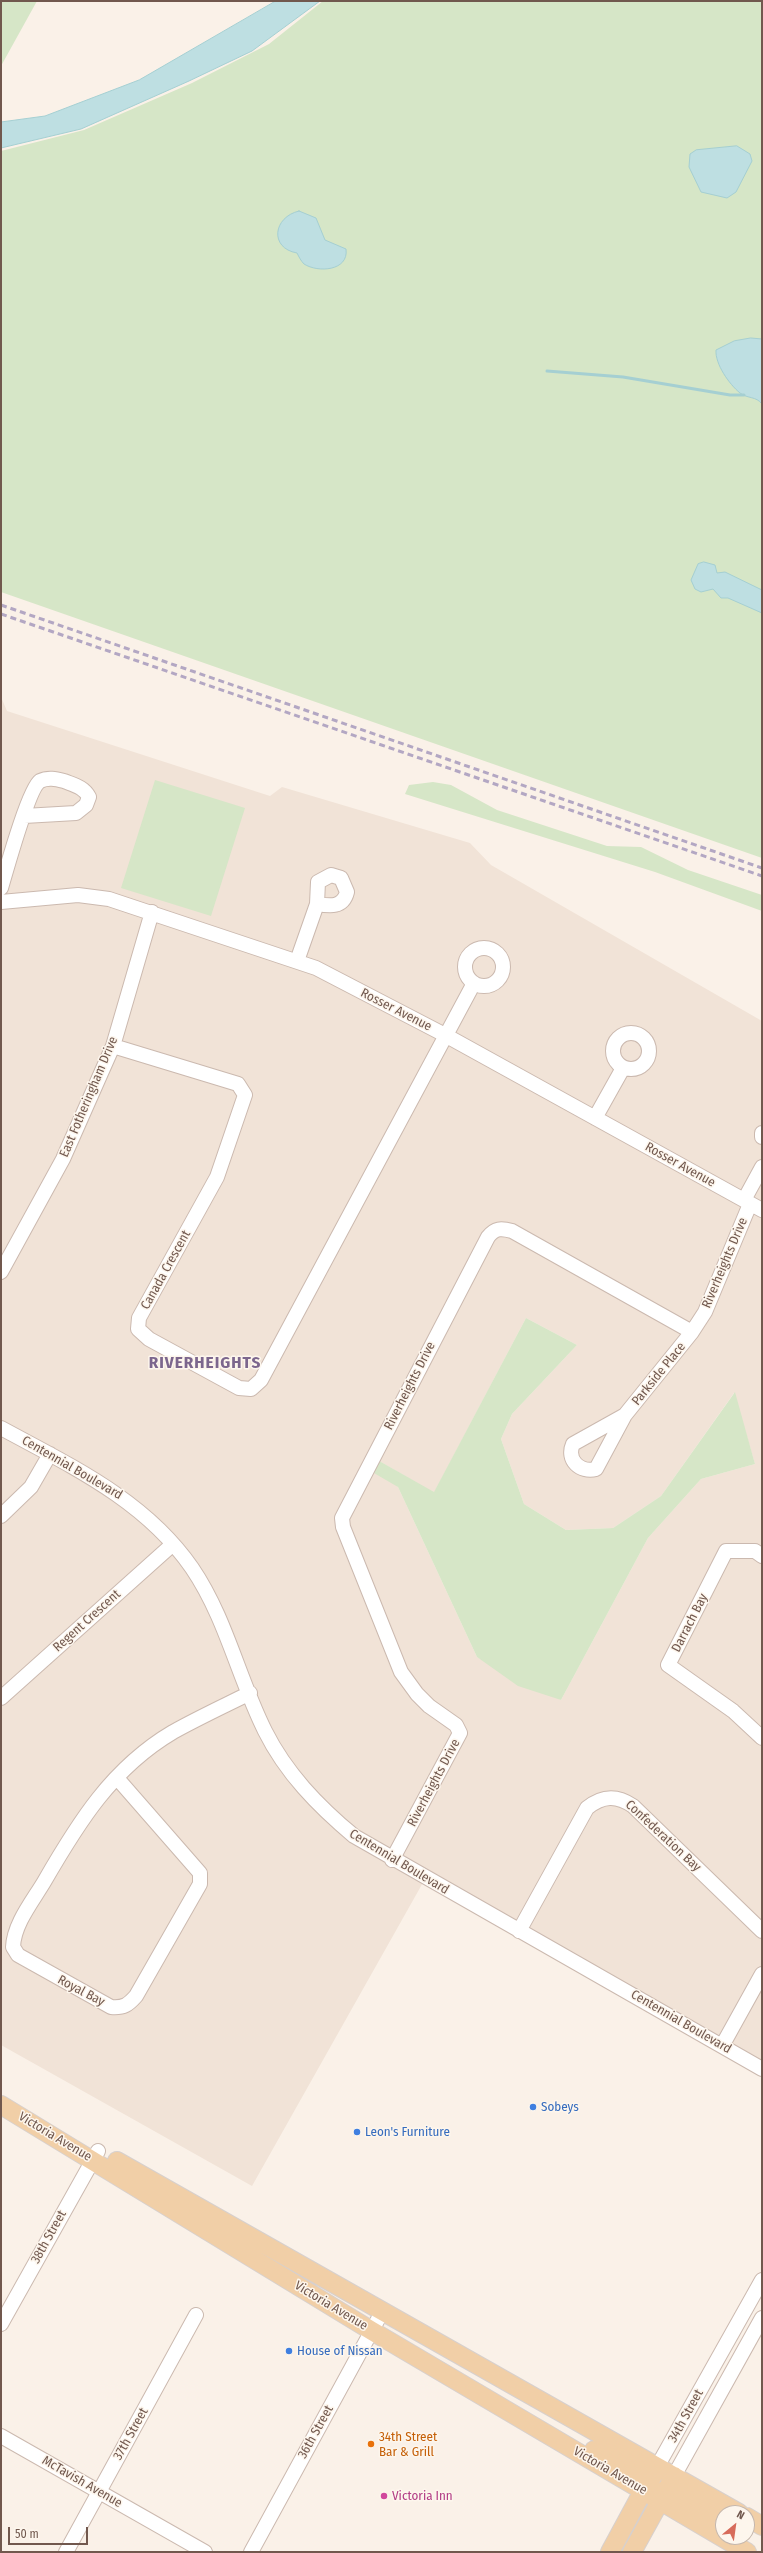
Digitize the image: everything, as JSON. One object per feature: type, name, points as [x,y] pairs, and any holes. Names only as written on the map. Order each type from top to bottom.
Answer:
[{"type":"main road","name":"Victoria Avenue","points":[[1,2101],[95,2156],[372,2331],[513,2414],[651,2478],[674,2476],[725,2505]]},
{"type":"main road","name":"Victoria Avenue","points":[[1,2104],[382,2312],[651,2478],[662,2496],[747,2552]]},
{"type":"main road","name":"34th Street","points":[[632,2552],[674,2476]]},
{"type":"main road","name":"34th Street","points":[[610,2552],[651,2478]]},
{"type":"main road","points":[[662,2496],[715,2513]]},
{"type":"street","points":[[1,888],[24,816]]},
{"type":"street","name":"Rosser Avenue","points":[[1,902],[78,895],[109,899],[152,912],[316,968],[445,1035],[752,1205]]},
{"type":"street","points":[[297,961],[317,904]]},
{"type":"street","name":"East Fotheringham Drive","points":[[1,1272],[64,1159],[113,1046],[152,912]]},
{"type":"street","points":[[445,1035],[474,983]]},
{"type":"street","name":"Canada Crescent","points":[[113,1046],[238,1084],[245,1095],[217,1177],[139,1318],[138,1329],[149,1339],[239,1388],[251,1389],[261,1380],[445,1035]]},
{"type":"street","points":[[595,1118],[624,1068]]},
{"type":"street","name":"Riverheights Drive","points":[[392,1860],[460,1733],[456,1725],[429,1706],[417,1694],[401,1672],[346,1534],[342,1518],[488,1237],[493,1230],[502,1229],[512,1231],[692,1332],[718,1285],[752,1205],[762,1167]]},
{"type":"street","name":"Parkside Place","points":[[625,1415],[692,1332]]},
{"type":"street","name":"Centennial Boulevard","points":[[1,1428],[50,1454],[125,1499],[159,1528],[173,1544],[205,1589],[226,1632],[264,1730],[296,1781],[321,1808],[354,1836],[392,1860],[519,1930],[762,2069]]},
{"type":"street","points":[[1,1516],[30,1487],[50,1454]]},
{"type":"street","name":"Regent Crescent","points":[[1,1698],[173,1544]]},
{"type":"street","name":"Darrach Bay","points":[[762,1556],[755,1551],[726,1551],[668,1665],[733,1711],[762,1738]]},
{"type":"street","name":"Royal Bay","points":[[117,1778],[200,1873],[200,1884],[136,1996],[129,2005],[121,2008],[112,2007],[27,1961],[13,1948],[13,1938],[73,1831],[97,1798],[117,1778],[140,1755],[173,1732],[250,1694]]},
{"type":"street","name":"Confederation Bay","points":[[519,1930],[587,1808],[596,1801],[613,1797],[622,1798],[633,1806],[762,1930]]},
{"type":"street","points":[[722,2046],[762,1974]]},
{"type":"street","name":"38th Street","points":[[1,2324],[95,2156]]},
{"type":"street","name":"34th Street","points":[[651,2478],[762,2280]]},
{"type":"street","name":"36th Street","points":[[251,2552],[382,2312]]},
{"type":"street","name":"37th Street","points":[[66,2552],[196,2316]]},
{"type":"street","name":"34th Street","points":[[674,2476],[762,2318]]},
{"type":"street","name":"McTavish Avenue","points":[[1,2436],[206,2552]]},
{"type":"shaded area","points":[[1,697],[7,711],[270,796],[282,787],[470,843],[491,865],[762,1021],[762,2073],[425,1879],[252,2186],[1,2045]],"holes":[[[526,1318],[577,1345],[512,1414],[501,1439],[524,1504],[566,1530],[613,1528],[661,1496],[734,1393],[755,1464],[701,1479],[648,1538],[561,1700],[477,1657],[398,1487],[374,1458],[434,1493]]]},
{"type":"green space","points":[[1,1],[37,1],[1,66]]},
{"type":"green space","points":[[323,1],[762,1],[762,858],[1,592],[1,151],[84,130],[192,83],[269,44]]},
{"type":"green space","points":[[155,780],[245,808],[211,916],[121,888]]},
{"type":"green space","points":[[433,782],[451,785],[497,810],[607,846],[641,847],[688,870],[762,895],[762,911],[655,872],[405,794],[409,785]]},
{"type":"green space","points":[[526,1318],[577,1345],[512,1414],[501,1439],[524,1504],[566,1530],[613,1528],[661,1496],[735,1392],[755,1464],[701,1479],[648,1538],[561,1700],[518,1686],[477,1657],[398,1487],[367,1469],[374,1458],[434,1492]]},
{"type":"water","points":[[276,1],[320,1],[252,51],[189,81],[81,129],[1,148],[1,122],[45,116],[139,80]]},
{"type":"water","points":[[737,146],[750,154],[752,161],[736,192],[727,198],[701,192],[689,167],[690,154],[696,150]]},
{"type":"water","points":[[299,211],[316,218],[325,240],[346,249],[346,256],[343,262],[338,266],[324,269],[310,267],[304,264],[297,253],[288,250],[282,245],[278,239],[280,226],[284,219],[290,214]]},
{"type":"water","points":[[751,338],[762,339],[762,404],[760,401],[743,395],[736,389],[727,379],[720,367],[716,355],[716,350],[734,341]]},
{"type":"water","points":[[704,562],[715,565],[717,573],[725,572],[762,590],[762,613],[728,598],[721,598],[713,589],[701,592],[695,589],[691,580],[698,564]]},
{"type":"waterway","points":[[547,371],[623,377],[730,395],[744,395]]},
{"type":"railway","points":[[1,605],[762,868]]},
{"type":"railway","points":[[1,614],[762,876]]},
{"type":"place","name":"Sobeys","points":[[533,2107]]},
{"type":"place","name":"Leon's Furniture","points":[[357,2132]]},
{"type":"place","name":"House of Nissan","points":[[289,2351]]},
{"type":"place","name":"34th Street Bar & Grill","points":[[371,2444]]},
{"type":"place","name":"Victoria Inn","points":[[384,2496]]},
{"type":"district","name":"RIVERHEIGHTS","points":[[205,1363]]}]
